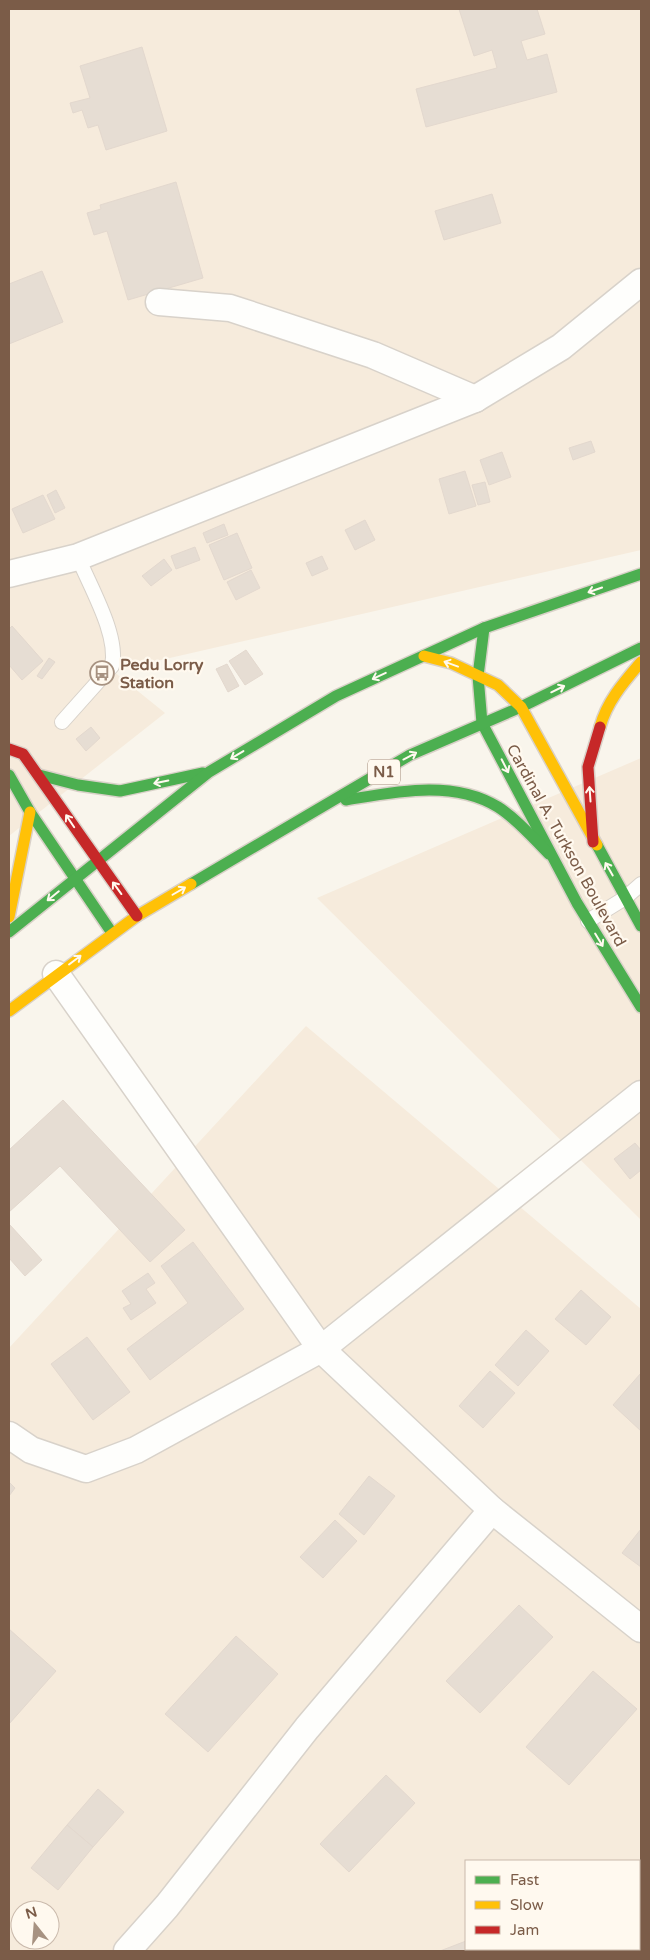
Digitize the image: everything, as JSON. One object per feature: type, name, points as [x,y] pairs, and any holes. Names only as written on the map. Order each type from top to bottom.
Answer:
[{"type":"main road","points":[[9,932],[209,772],[336,696],[484,628],[641,574]]},
{"type":"main road","name":"Cardinal A. Turkson Boulevard","points":[[484,628],[476,675],[477,701],[482,723],[550,854],[588,921],[641,1007]]},
{"type":"main road","name":"N1","points":[[9,1011],[56,974],[137,916],[410,755],[521,707],[641,648]]},
{"type":"main road","name":"Cardinal A. Turkson Boulevard","points":[[424,656],[451,663],[498,685],[521,707],[593,842],[641,926]]},
{"type":"main road","points":[[593,842],[588,767],[604,715],[618,689],[641,662]]},
{"type":"main road","points":[[9,749],[24,754],[137,916]]},
{"type":"main road","points":[[39,775],[78,785],[120,791],[209,772]]},
{"type":"main road","points":[[9,775],[30,812],[112,933]]},
{"type":"main road","points":[[332,802],[405,791],[449,790],[496,806],[550,854]]},
{"type":"main road","points":[[9,917],[30,812]]},
{"type":"street","points":[[9,574],[78,557],[475,399],[512,379],[561,347],[641,282]]},
{"type":"street","points":[[159,302],[230,308],[373,355],[475,399]]},
{"type":"street","points":[[56,974],[321,1349],[492,1510],[641,1629]]},
{"type":"street","points":[[9,1435],[31,1450],[86,1469],[136,1450],[321,1349],[641,1094]]},
{"type":"street","points":[[127,1951],[167,1906],[307,1728],[492,1510]]},
{"type":"lane","points":[[62,722],[112,666],[115,654],[112,638],[78,557]]},
{"type":"lane","points":[[588,921],[625,898],[641,884]]},
{"type":"shaded area","points":[[9,9],[641,9],[641,550],[113,671],[165,713],[9,836]]},
{"type":"shaded area","points":[[641,758],[641,1220],[317,898]]},
{"type":"shaded area","points":[[306,1026],[641,1309],[641,1951],[9,1951],[9,1348]]},
{"type":"building","points":[[459,9],[537,9],[545,34],[521,41],[527,60],[547,54],[557,92],[426,127],[416,89],[497,68],[492,50],[474,56]]},
{"type":"building","points":[[142,47],[167,131],[106,150],[98,125],[88,128],[82,110],[73,113],[70,103],[90,98],[80,66]]},
{"type":"building","points":[[176,182],[203,278],[128,300],[107,231],[94,235],[87,213],[101,209],[100,205]]},
{"type":"building","points":[[492,194],[501,223],[444,240],[435,211]]},
{"type":"building","points":[[42,271],[63,322],[9,344],[9,284]]},
{"type":"building","points":[[591,441],[595,452],[573,460],[569,448]]},
{"type":"building","points":[[502,452],[511,477],[489,485],[480,460]]},
{"type":"building","points":[[465,471],[476,506],[449,514],[439,479]]},
{"type":"building","points":[[485,482],[490,502],[478,505],[472,485]]},
{"type":"building","points":[[56,490],[65,508],[55,513],[47,495]]},
{"type":"building","points":[[43,495],[55,519],[23,533],[12,509]]},
{"type":"building","points":[[365,520],[375,540],[355,550],[345,530]]},
{"type":"building","points":[[224,524],[228,535],[207,543],[203,533]]},
{"type":"building","points":[[237,533],[252,568],[224,580],[209,545]]},
{"type":"building","points":[[195,547],[200,560],[176,569],[171,556]]},
{"type":"building","points":[[322,556],[328,569],[312,576],[306,563]]},
{"type":"building","points":[[164,559],[172,570],[151,586],[142,576]]},
{"type":"building","points":[[251,570],[260,588],[236,600],[227,582]]},
{"type":"building","points":[[12,626],[43,661],[22,680],[9,665],[9,629]]},
{"type":"building","points":[[246,650],[263,674],[245,685],[229,661]]},
{"type":"building","points":[[49,658],[55,662],[42,679],[37,676]]},
{"type":"building","points":[[227,664],[239,686],[228,692],[216,669]]},
{"type":"building","points":[[91,727],[100,738],[86,751],[76,739]]},
{"type":"building","points":[[63,1100],[185,1230],[150,1262],[60,1166],[9,1212],[9,1150]]},
{"type":"building","points":[[635,1143],[641,1150],[641,1170],[630,1179],[614,1159]]},
{"type":"building","points":[[10,1225],[42,1260],[25,1276],[9,1258]]},
{"type":"building","points":[[193,1242],[244,1309],[150,1380],[127,1349],[188,1303],[161,1266]]},
{"type":"building","points":[[148,1273],[155,1283],[146,1289],[156,1303],[131,1320],[123,1308],[131,1304],[122,1291]]},
{"type":"building","points":[[581,1290],[611,1317],[586,1345],[555,1319]]},
{"type":"building","points":[[526,1330],[549,1351],[518,1386],[495,1365]]},
{"type":"building","points":[[87,1337],[130,1392],[93,1420],[51,1364]]},
{"type":"building","points":[[490,1371],[515,1393],[483,1428],[459,1406]]},
{"type":"building","points":[[641,1373],[641,1431],[613,1405]]},
{"type":"building","points":[[369,1476],[395,1496],[364,1535],[339,1514]]},
{"type":"building","points":[[9,1482],[15,1488],[9,1496]]},
{"type":"building","points":[[335,1520],[357,1541],[323,1578],[300,1557]]},
{"type":"building","points":[[641,1529],[641,1567],[622,1553]]},
{"type":"building","points":[[519,1605],[553,1637],[480,1713],[446,1681]]},
{"type":"building","points":[[9,1629],[56,1671],[9,1724]]},
{"type":"building","points":[[236,1636],[278,1674],[208,1752],[165,1714]]},
{"type":"building","points":[[593,1671],[637,1709],[569,1785],[526,1747]]},
{"type":"building","points":[[386,1775],[415,1803],[349,1872],[320,1844]]},
{"type":"building","points":[[98,1789],[124,1812],[93,1847],[67,1825]]},
{"type":"building","points":[[67,1825],[93,1847],[58,1890],[31,1868]]},
{"type":"building","points":[[640,1910],[641,1910],[640,1934]]},
{"type":"building","points":[[465,1941],[465,1950],[551,1951],[440,1951]]},
{"type":"building","points":[[640,1942],[641,1951],[634,1951],[640,1950]]},
{"type":"building","points":[[576,1950],[630,1950],[630,1951]]},
{"type":"traffic: fast","points":[[9,932],[209,772],[336,696],[484,628],[641,574]]},
{"type":"traffic: fast","points":[[484,628],[478,676],[482,723],[577,903],[641,1007]]},
{"type":"traffic: fast","points":[[191,884],[410,755],[521,707],[641,648]]},
{"type":"traffic: fast","points":[[39,775],[78,785],[120,791],[203,773]]},
{"type":"traffic: fast","points":[[9,775],[30,812],[112,933]]},
{"type":"traffic: fast","points":[[346,800],[403,791],[423,790],[443,790],[481,798],[512,817],[549,854]]},
{"type":"traffic: fast","points":[[597,845],[641,926]]},
{"type":"traffic: slow","points":[[424,656],[451,663],[498,685],[521,707],[597,845]]},
{"type":"traffic: slow","points":[[600,727],[607,709],[622,684],[641,662]]},
{"type":"traffic: slow","points":[[9,917],[30,812]]},
{"type":"traffic: slow","points":[[9,1011],[137,916],[191,884]]},
{"type":"traffic: jam","points":[[593,842],[588,767],[600,727]]},
{"type":"traffic: jam","points":[[9,749],[23,754],[137,916]]},
{"type":"place","name":"Pedu Lorry Station","points":[[102,673]]}]
